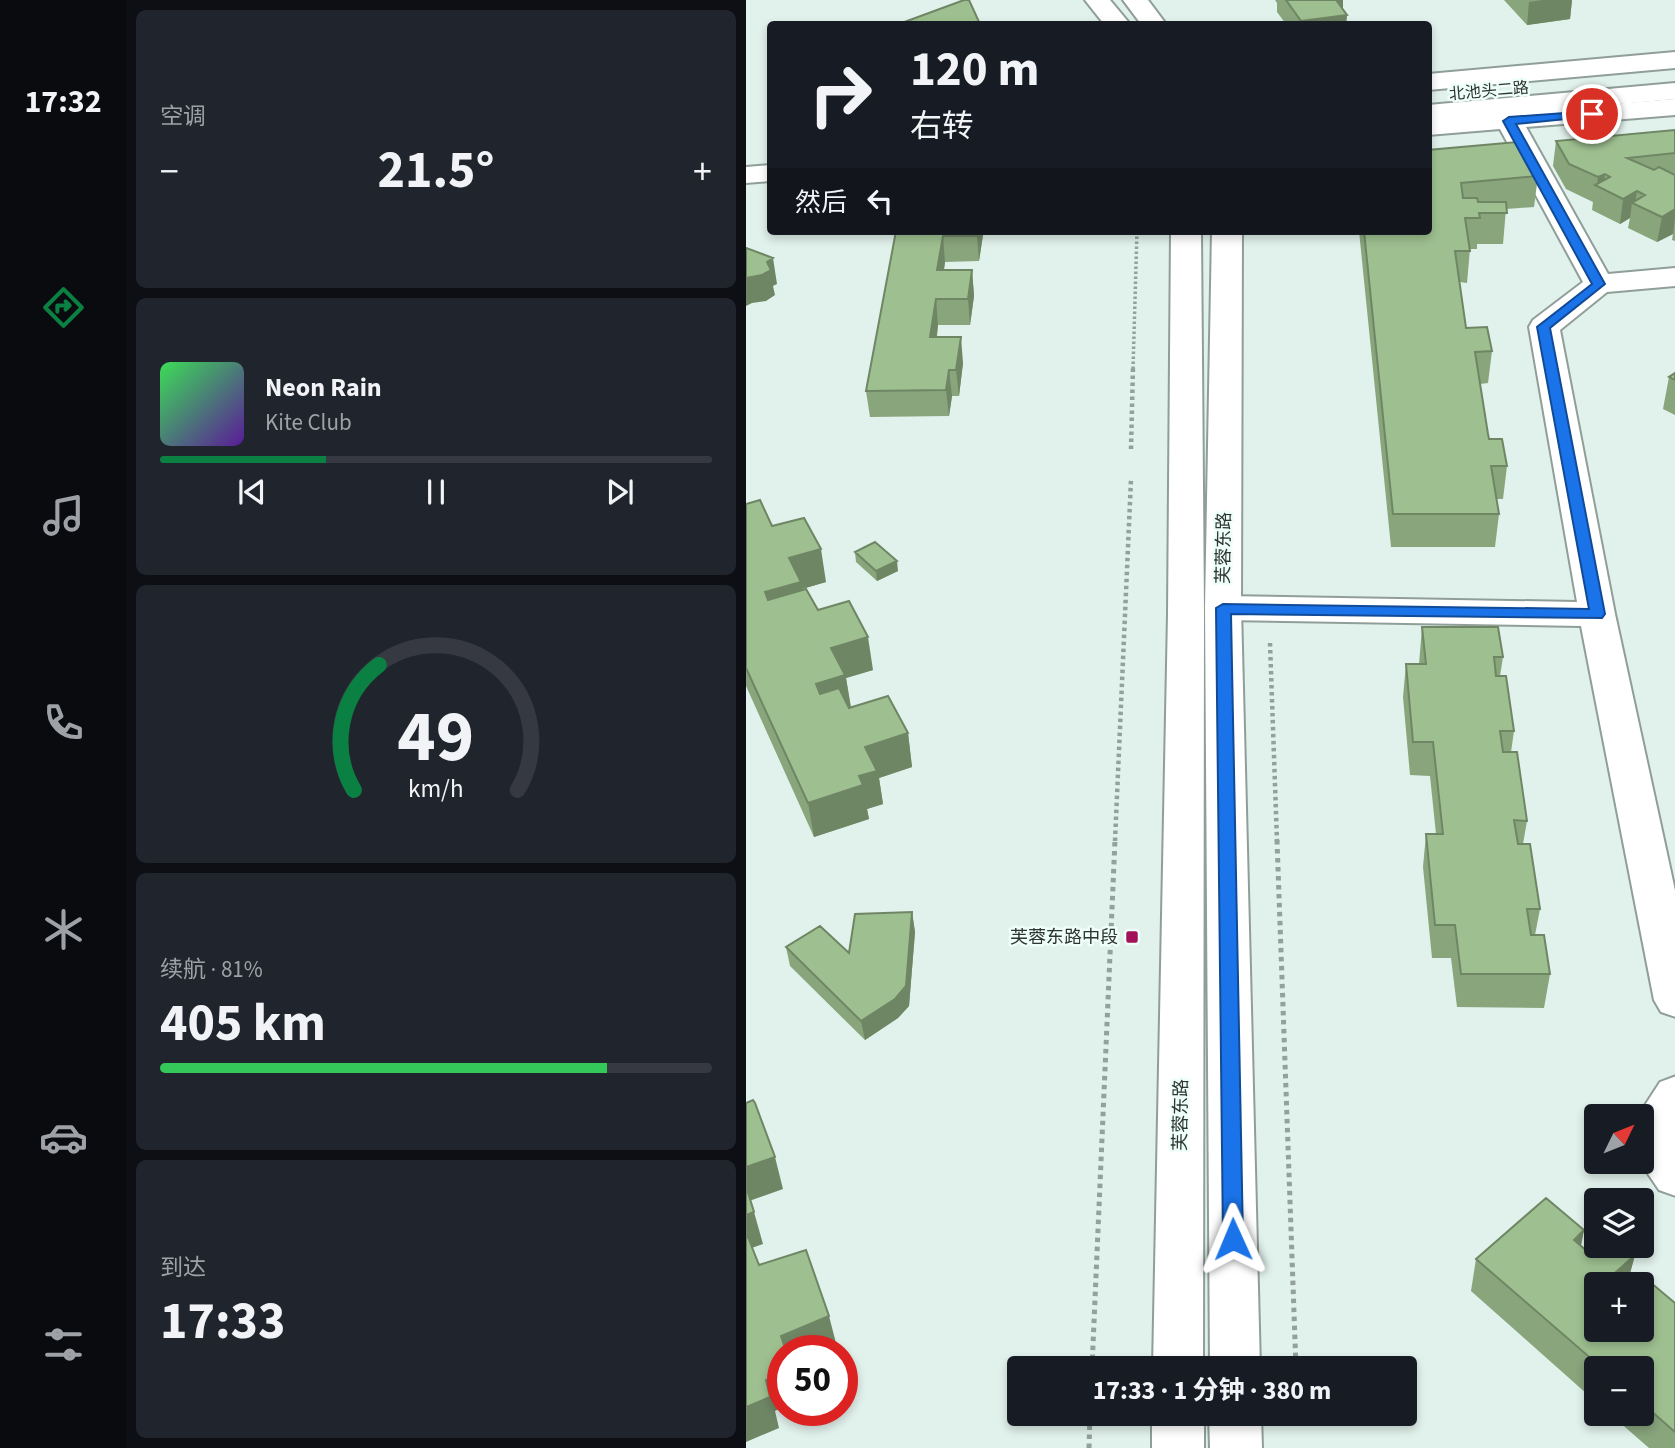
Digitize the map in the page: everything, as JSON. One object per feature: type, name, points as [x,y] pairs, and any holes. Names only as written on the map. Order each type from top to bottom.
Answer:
[{"type":"main road","points":[[1097,0],[1114,21]]},
{"type":"main road","points":[[1135,0],[1151,21]]},
{"type":"main road","points":[[1432,82],[1675,60]]},
{"type":"main road","name":"北池头二路","points":[[1432,96],[1675,75]]},
{"type":"main road","name":"北池头二路","points":[[1432,113],[1675,92]]},
{"type":"main road","points":[[1432,127],[1675,107]]},
{"type":"main road","points":[[1509,121],[1599,284]]},
{"type":"main road","points":[[746,153],[767,151]]},
{"type":"main road","points":[[746,175],[767,173]]},
{"type":"main road","name":"芙蓉东路","points":[[1178,1356],[1186,627],[1186,235]]},
{"type":"main road","name":"芙蓉东路","points":[[1227,235],[1223,608],[1235,1356]]},
{"type":"main road","points":[[1675,277],[1599,284],[1544,327],[1597,614],[1675,1000]]},
{"type":"main road","points":[[1223,608],[1597,614]]},
{"type":"main road","points":[[1675,1095],[1649,1138],[1675,1176]]},
{"type":"main road","points":[[1178,1426],[1178,1448]]},
{"type":"main road","points":[[1235,1426],[1236,1448]]},
{"type":"path","points":[[1131,449],[1137,235]]},
{"type":"path","points":[[1093,1356],[1131,479]]},
{"type":"path","points":[[1270,643],[1296,1356]]},
{"type":"path","points":[[1089,1448],[1090,1426]]},
{"type":"building","points":[[969,0],[979,21],[907,21]]},
{"type":"building","points":[[1286,0],[1336,0],[1347,15],[1301,21]]},
{"type":"building","points":[[1675,130],[1675,153],[1627,158],[1654,170],[1659,167],[1675,175],[1675,209],[1662,217],[1632,203],[1645,195],[1637,191],[1623,199],[1595,185],[1610,177],[1605,174],[1598,177],[1569,164],[1556,141]]},
{"type":"building","points":[[1517,142],[1538,176],[1461,183],[1463,198],[1477,198],[1478,202],[1506,202],[1507,213],[1479,213],[1480,218],[1465,218],[1470,251],[1455,251],[1466,328],[1487,327],[1492,351],[1475,352],[1489,439],[1502,439],[1507,466],[1491,466],[1499,514],[1393,514],[1364,235],[1432,235],[1432,150]]},
{"type":"building","points":[[895,235],[977,235],[943,236],[937,270],[972,270],[968,299],[936,299],[930,337],[961,337],[956,370],[949,370],[946,390],[866,391]]},
{"type":"building","points":[[746,248],[773,258],[767,262],[771,270],[746,278]]},
{"type":"building","points":[[760,500],[772,526],[804,518],[821,549],[789,558],[801,582],[765,592],[768,600],[806,589],[818,610],[849,601],[868,637],[831,648],[845,675],[816,684],[820,694],[839,688],[849,708],[888,696],[908,733],[865,747],[877,771],[859,776],[863,785],[808,803],[746,668],[746,504]]},
{"type":"building","points":[[875,542],[897,561],[876,571],[855,552]]},
{"type":"building","points":[[1422,627],[1498,627],[1503,657],[1494,657],[1496,676],[1506,676],[1514,731],[1500,731],[1503,752],[1517,752],[1527,821],[1514,820],[1518,844],[1530,844],[1540,909],[1527,909],[1531,935],[1544,935],[1550,974],[1461,974],[1455,925],[1435,925],[1426,834],[1443,834],[1433,742],[1413,742],[1406,664],[1426,664]]},
{"type":"building","points":[[912,912],[906,986],[895,999],[861,1021],[786,947],[820,926],[849,953],[855,914]]},
{"type":"building","points":[[753,1100],[775,1157],[746,1167],[746,1103]]},
{"type":"building","points":[[746,1186],[754,1212],[746,1215]]},
{"type":"building","points":[[1546,1198],[1584,1230],[1574,1240],[1584,1249],[1584,1258],[1632,1258],[1616,1272],[1584,1272],[1584,1342],[1654,1342],[1654,1285],[1675,1303],[1675,1432],[1654,1414],[1654,1356],[1588,1356],[1476,1259]]},
{"type":"building","points":[[748,1237],[759,1265],[806,1250],[829,1316],[783,1335],[767,1335],[767,1398],[746,1407]]},
{"type":"place","name":"芙蓉东路中段","points":[[1132,937]]},
{"type":"route","points":[[1233,1239],[1223,608],[1597,614],[1544,327],[1599,284],[1509,121],[1592,114]]}]
